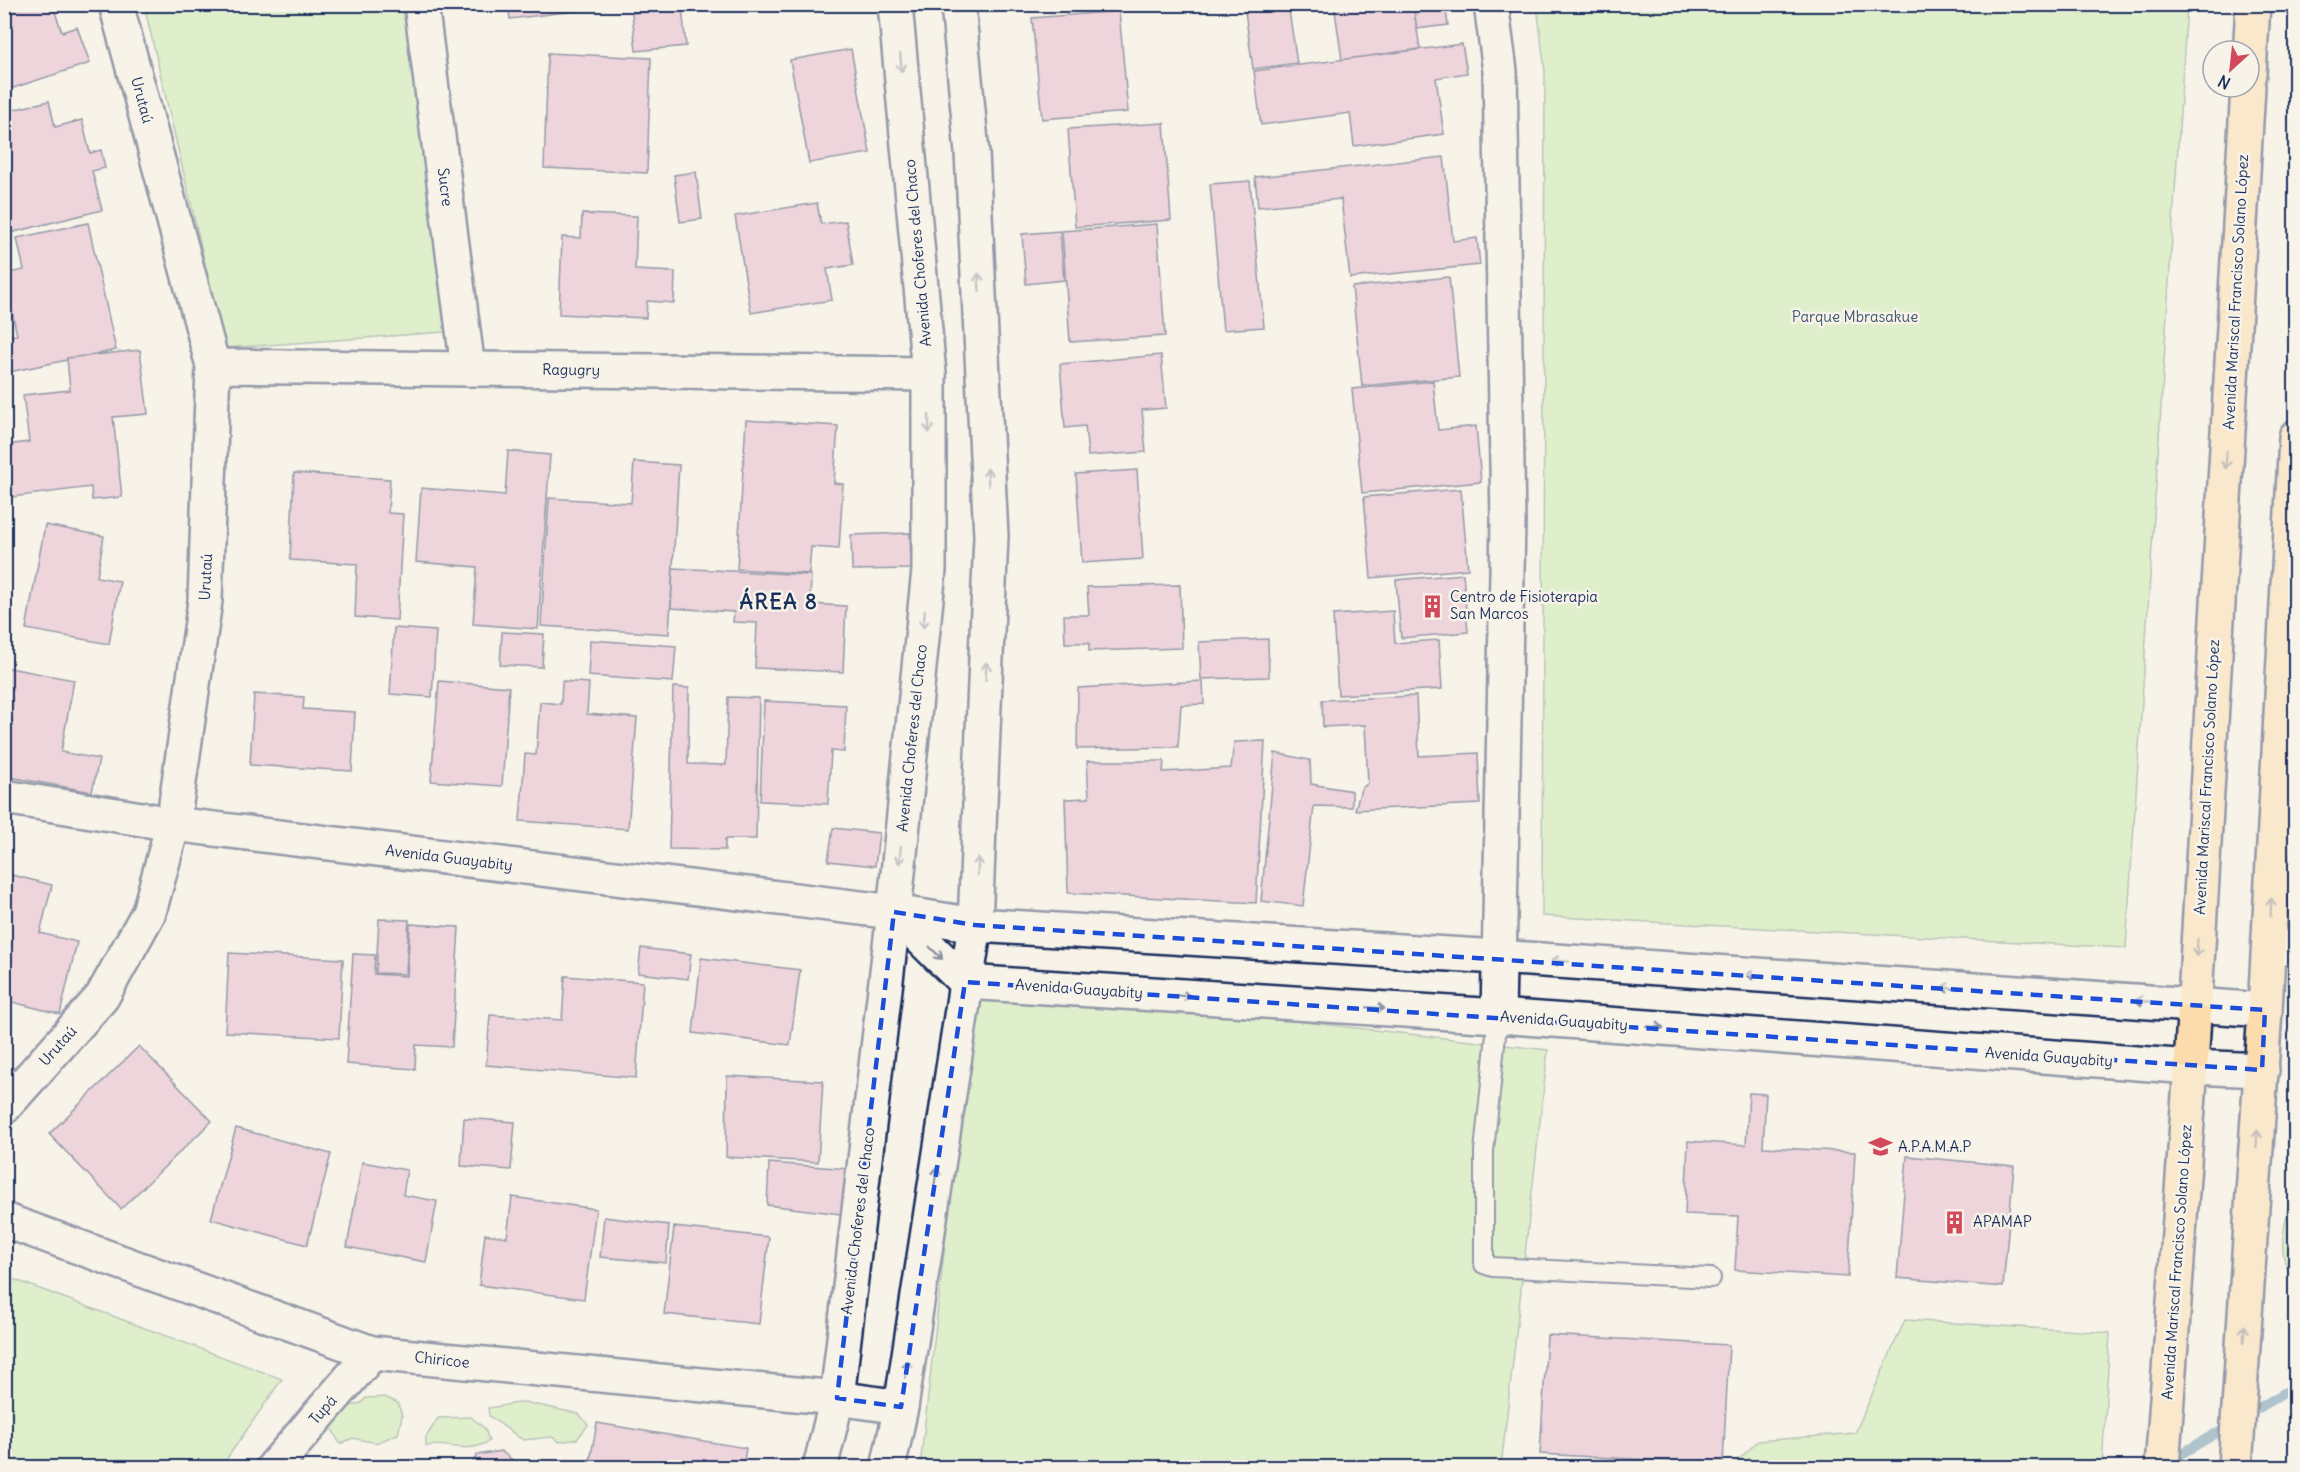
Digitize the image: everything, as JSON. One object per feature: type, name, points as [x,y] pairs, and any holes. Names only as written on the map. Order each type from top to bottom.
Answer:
[{"type":"main road","points":[[2251,39],[2253,4]]},
{"type":"main road","name":"Avenida Mariscal Francisco Solano López","points":[[2163,1452],[2191,1067],[2247,99]]},
{"type":"main road","points":[[2235,1458],[2265,1010],[2282,948],[2295,437]]},
{"type":"street","name":"Urutaú","points":[[4,1107],[102,997],[149,912],[173,824],[205,601],[213,366],[116,4]]},
{"type":"street","name":"Sucre","points":[[422,4],[468,369]]},
{"type":"street","name":"Avenida Choferes del Chaco","points":[[820,1467],[837,1398],[894,912],[929,570],[929,374],[895,4]]},
{"type":"street","points":[[888,1467],[902,1407],[975,925],[991,536],[972,153],[958,4]]},
{"type":"street","points":[[1491,4],[1500,71],[1508,522],[1498,1016]]},
{"type":"street","name":"Ragugry","points":[[213,366],[929,374]]},
{"type":"street","name":"Avenida Guayabity","points":[[4,796],[173,824],[894,912],[975,925],[1498,957],[2265,1010]]},
{"type":"street","points":[[894,912],[965,982]]},
{"type":"street","name":"Avenida Guayabity","points":[[965,982],[1498,1016],[2191,1067],[2262,1070]]},
{"type":"street","name":"Chiricoe","points":[[4,1220],[372,1353],[837,1398],[902,1407]]},
{"type":"street","name":"Tupá","points":[[273,1467],[372,1353]]},
{"type":"lane","points":[[1498,1016],[1484,1150],[1485,1264],[1492,1267],[1711,1278]]},
{"type":"highlighted area","points":[[894,912],[975,925],[2265,1010],[2262,1070],[965,982],[901,1407],[837,1398]]},
{"type":"green space","points":[[144,5],[404,5],[445,332],[225,348]]},
{"type":"green space","name":"Parque Mbrasakue","points":[[1537,5],[2187,5],[2126,948],[1542,916],[1545,72]]},
{"type":"green space","points":[[974,984],[1548,1050],[1501,1467],[920,1468]]},
{"type":"green space","points":[[2295,1193],[2295,1280],[2285,1261],[2283,1241],[2290,1198]]},
{"type":"green space","points":[[5,1276],[282,1379],[221,1467],[5,1467]]},
{"type":"green space","points":[[1905,1320],[2110,1333],[2102,1467],[1731,1467],[1758,1441],[1855,1433]]},
{"type":"green space","points":[[385,1397],[398,1403],[402,1416],[398,1434],[376,1443],[353,1438],[340,1444],[331,1427],[337,1410],[361,1403],[366,1398]]},
{"type":"green space","points":[[524,1402],[579,1414],[588,1425],[577,1439],[560,1442],[552,1437],[523,1440],[489,1416],[488,1408]]},
{"type":"green space","points":[[471,1417],[485,1429],[489,1441],[465,1448],[426,1446],[426,1437],[438,1418]]},
{"type":"building","points":[[4,4],[59,4],[60,7],[55,12],[62,32],[77,27],[90,63],[4,91]]},
{"type":"building","points":[[508,4],[631,4],[510,19]]},
{"type":"building","points":[[1244,4],[1288,4],[1297,63],[1253,69]]},
{"type":"building","points":[[1334,4],[1413,4],[1420,49],[1342,60]]},
{"type":"building","points":[[1413,4],[1445,4],[1448,25],[1417,29]]},
{"type":"building","points":[[682,8],[686,46],[636,51],[632,13]]},
{"type":"building","points":[[1119,11],[1128,112],[1042,119],[1032,18]]},
{"type":"building","points":[[1462,44],[1467,73],[1436,78],[1444,134],[1354,146],[1350,113],[1261,125],[1254,71]]},
{"type":"building","points":[[851,49],[870,153],[809,163],[790,60]]},
{"type":"building","points":[[548,53],[651,58],[647,173],[544,168]]},
{"type":"building","points":[[49,101],[55,127],[82,120],[90,153],[101,150],[105,168],[92,171],[102,210],[10,233],[4,211],[4,112]]},
{"type":"building","points":[[1164,123],[1171,220],[1075,227],[1068,129]]},
{"type":"building","points":[[1444,157],[1453,241],[1477,238],[1480,265],[1350,278],[1341,199],[1258,207],[1255,177]]},
{"type":"building","points":[[696,172],[702,219],[680,222],[674,175]]},
{"type":"building","points":[[1250,181],[1264,327],[1223,330],[1210,184]]},
{"type":"building","points":[[817,203],[821,224],[846,221],[853,265],[827,269],[832,300],[751,313],[735,216]]},
{"type":"building","points":[[582,214],[637,216],[635,270],[675,272],[674,303],[647,301],[646,318],[559,314],[562,237],[581,238]]},
{"type":"building","points":[[88,223],[116,350],[4,373],[4,337],[17,335],[4,274],[24,270],[17,238]]},
{"type":"building","points":[[1157,224],[1165,336],[1070,342],[1062,231]]},
{"type":"building","points":[[1060,231],[1064,280],[1026,284],[1022,234]]},
{"type":"building","points":[[1449,277],[1459,377],[1362,386],[1352,287]]},
{"type":"building","points":[[140,350],[148,414],[113,417],[122,497],[92,500],[91,487],[12,497],[6,445],[29,442],[23,395],[70,390],[67,358]]},
{"type":"building","points":[[1161,355],[1166,408],[1142,410],[1146,452],[1088,456],[1085,426],[1065,428],[1060,364]]},
{"type":"building","points":[[1433,381],[1438,430],[1476,426],[1481,482],[1362,493],[1352,389]]},
{"type":"building","points":[[746,420],[838,426],[834,483],[843,484],[839,549],[811,547],[809,574],[737,569]]},
{"type":"building","points":[[508,451],[550,455],[538,629],[473,624],[477,567],[416,562],[421,488],[505,495]]},
{"type":"building","points":[[634,462],[679,465],[669,634],[541,626],[549,498],[631,503]]},
{"type":"building","points":[[1137,470],[1143,559],[1082,563],[1076,474]]},
{"type":"building","points":[[294,473],[390,479],[388,513],[403,514],[397,620],[355,617],[357,564],[290,560]]},
{"type":"building","points":[[1461,489],[1468,569],[1371,578],[1364,497]]},
{"type":"building","points":[[45,525],[104,536],[97,577],[120,581],[109,644],[26,629]]},
{"type":"building","points":[[910,533],[911,569],[852,570],[851,535]]},
{"type":"building","points":[[673,568],[811,575],[810,604],[846,606],[843,672],[755,668],[757,623],[733,622],[734,612],[671,608]]},
{"type":"building","name":"Centro de Fisioterapia San Marcos","points":[[1463,574],[1468,632],[1401,638],[1396,580]]},
{"type":"building","points":[[1180,585],[1182,648],[1089,651],[1089,643],[1065,643],[1064,615],[1089,615],[1087,587]]},
{"type":"building","points":[[1393,611],[1395,643],[1439,640],[1442,689],[1338,695],[1333,615]]},
{"type":"building","points":[[394,628],[436,631],[432,697],[390,694]]},
{"type":"building","points":[[502,632],[544,634],[542,667],[500,665]]},
{"type":"building","points":[[1268,639],[1269,677],[1201,679],[1199,642]]},
{"type":"building","points":[[590,640],[676,646],[673,682],[588,676]]},
{"type":"building","points":[[4,667],[74,680],[61,752],[99,759],[92,792],[4,776]]},
{"type":"building","points":[[439,681],[509,687],[502,786],[431,781]]},
{"type":"building","points":[[562,681],[589,683],[587,714],[637,718],[628,829],[520,821],[525,754],[536,755],[540,702],[561,704]]},
{"type":"building","points":[[1203,681],[1204,704],[1181,705],[1178,747],[1077,749],[1078,688]]},
{"type":"building","points":[[673,687],[689,688],[688,764],[726,765],[728,697],[759,698],[756,839],[725,839],[725,850],[669,849]]},
{"type":"building","points":[[254,694],[304,697],[303,709],[355,712],[352,771],[250,765]]},
{"type":"building","points":[[1416,696],[1419,756],[1478,753],[1480,804],[1355,810],[1361,789],[1368,783],[1365,725],[1323,727],[1322,700]]},
{"type":"building","points":[[764,701],[846,705],[844,752],[831,751],[828,804],[760,801]]},
{"type":"building","points":[[1265,741],[1256,903],[1068,893],[1065,799],[1089,798],[1087,761],[1164,761],[1163,772],[1231,768],[1234,742]]},
{"type":"building","points":[[1275,753],[1310,760],[1311,784],[1352,791],[1352,807],[1314,806],[1303,906],[1261,901]]},
{"type":"building","points":[[833,828],[879,833],[875,866],[828,861]]},
{"type":"building","points":[[8,874],[52,885],[40,933],[77,942],[60,1014],[4,1000],[4,889]]},
{"type":"building","points":[[379,919],[409,920],[406,974],[376,973]]},
{"type":"building","points":[[410,924],[459,927],[452,1047],[416,1045],[415,1069],[346,1064],[353,954],[375,955],[374,974],[407,976]]},
{"type":"building","points":[[641,948],[691,954],[688,979],[638,973]]},
{"type":"building","points":[[229,953],[343,959],[339,1038],[225,1032]]},
{"type":"building","points":[[701,958],[800,970],[790,1045],[693,1033]]},
{"type":"building","points":[[565,976],[643,982],[636,1078],[486,1065],[490,1015],[562,1020]]},
{"type":"building","points":[[139,1046],[212,1121],[121,1209],[49,1134]]},
{"type":"building","points":[[727,1076],[823,1081],[818,1162],[726,1157]]},
{"type":"building","points":[[1749,1093],[1766,1094],[1763,1147],[1855,1152],[1848,1277],[1735,1270],[1738,1216],[1685,1214],[1688,1141],[1746,1145]]},
{"type":"building","points":[[464,1118],[515,1122],[511,1170],[461,1166]]},
{"type":"building","points":[[236,1128],[331,1154],[307,1245],[211,1219]]},
{"type":"building","name":"APAMAP","points":[[1907,1156],[2014,1166],[2003,1287],[1897,1278]]},
{"type":"building","points":[[362,1162],[407,1170],[403,1195],[437,1201],[426,1262],[347,1247]]},
{"type":"building","points":[[769,1163],[863,1170],[857,1216],[767,1205]]},
{"type":"building","points":[[512,1197],[596,1209],[584,1299],[479,1285],[485,1234],[507,1237]]},
{"type":"building","points":[[604,1217],[669,1225],[666,1263],[600,1257]]},
{"type":"building","points":[[674,1227],[769,1237],[759,1324],[664,1314]]},
{"type":"building","points":[[1547,1335],[1729,1345],[1723,1464],[1540,1454]]},
{"type":"building","points":[[597,1423],[746,1448],[743,1468],[589,1466]]},
{"type":"building","points":[[501,1451],[523,1468],[469,1468],[477,1455]]},
{"type":"waterway","points":[[2169,1461],[2296,1386]]},
{"type":"place","name":"Centro de Fisioterapia San Marcos","points":[[1432,606]]},
{"type":"place","name":"A.P.A.M.A.P","points":[[1880,1147]]},
{"type":"place","name":"APAMAP","points":[[1955,1222]]},
{"type":"district","name":"ÁREA 8","points":[[779,602]]}]
